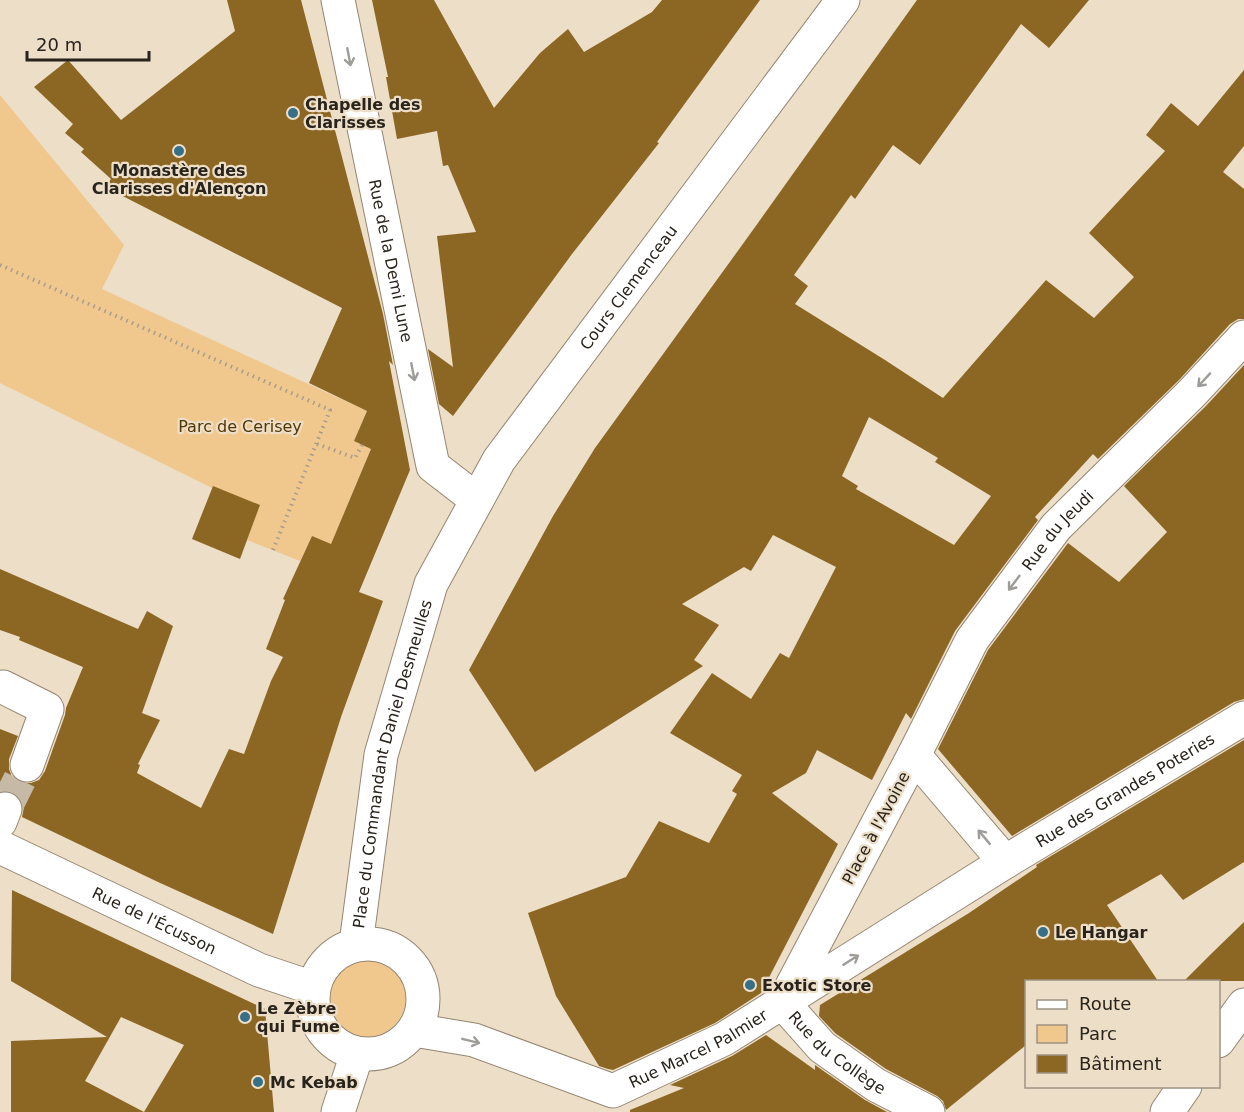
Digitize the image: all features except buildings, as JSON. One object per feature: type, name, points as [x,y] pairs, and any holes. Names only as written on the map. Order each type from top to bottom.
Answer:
[{"type":"street","name":"Rue de la Demi Lune","points":[[338,0],[433,466],[477,500]]},
{"type":"street","name":"Cours Clemenceau","points":[[430,584],[500,460],[843,0]]},
{"type":"street","name":"Rue du Jeudi","points":[[914,755],[972,640],[1056,527],[1192,393],[1244,337]]},
{"type":"street","name":"Place du Commandant Daniel Desmeulles","points":[[356,944],[381,755],[430,584]]},
{"type":"street","points":[[3,687],[47,709],[27,765]]},
{"type":"street","name":"Rue des Grandes Poteries","points":[[1005,862],[1244,718]]},
{"type":"street","name":"Place à l'Avoine","points":[[783,1003],[914,755],[1005,862]]},
{"type":"street","name":"Rue de l'Écusson","points":[[0,847],[260,970],[313,988]]},
{"type":"street","points":[[783,1003],[1005,862]]},
{"type":"street","points":[[356,944],[378,944],[401,954],[416,971],[422,988],[422,1009],[414,1030],[399,1045],[379,1053],[357,1054],[337,1046],[322,1030],[313,1010],[313,988],[321,968],[336,952],[356,944]]},
{"type":"street","name":"Rue Marcel Palmier","points":[[414,1030],[474,1040],[613,1092],[724,1039],[783,1003]]},
{"type":"street","name":"Rue du Collège","points":[[783,1003],[822,1047],[876,1085],[928,1112]]},
{"type":"street","points":[[1220,1038],[1244,1005]]},
{"type":"street","points":[[338,1112],[357,1054]]},
{"type":"street","points":[[1167,1112],[1184,1088]]},
{"type":"path","points":[[0,265],[330,410],[273,550]]},
{"type":"path","points":[[317,444],[355,458],[362,445]]},
{"type":"green space","name":"Parc de Cerisey","points":[[0,95],[124,245],[102,289],[367,411],[354,441],[371,449],[330,546],[312,536],[300,561],[247,540],[260,505],[212,488],[0,383]]},
{"type":"green space","points":[[365,956],[381,960],[394,968],[402,981],[406,997],[402,1013],[394,1026],[381,1034],[365,1038],[349,1034],[336,1026],[328,1013],[324,997],[328,981],[336,968],[349,960]]},
{"type":"tunnel","points":[[5,809],[27,765]]},
{"type":"place","name":"Chapelle des Clarisses","points":[[293,113]]},
{"type":"place","name":"Monastère des Clarisses d'Alençon","points":[[179,151]]},
{"type":"place","name":"Le Hangar","points":[[1043,932]]},
{"type":"place","name":"Exotic Store","points":[[750,985]]},
{"type":"place","name":"Le Zèbre qui Fume","points":[[245,1017]]},
{"type":"place","name":"Mc Kebab","points":[[258,1082]]}]
